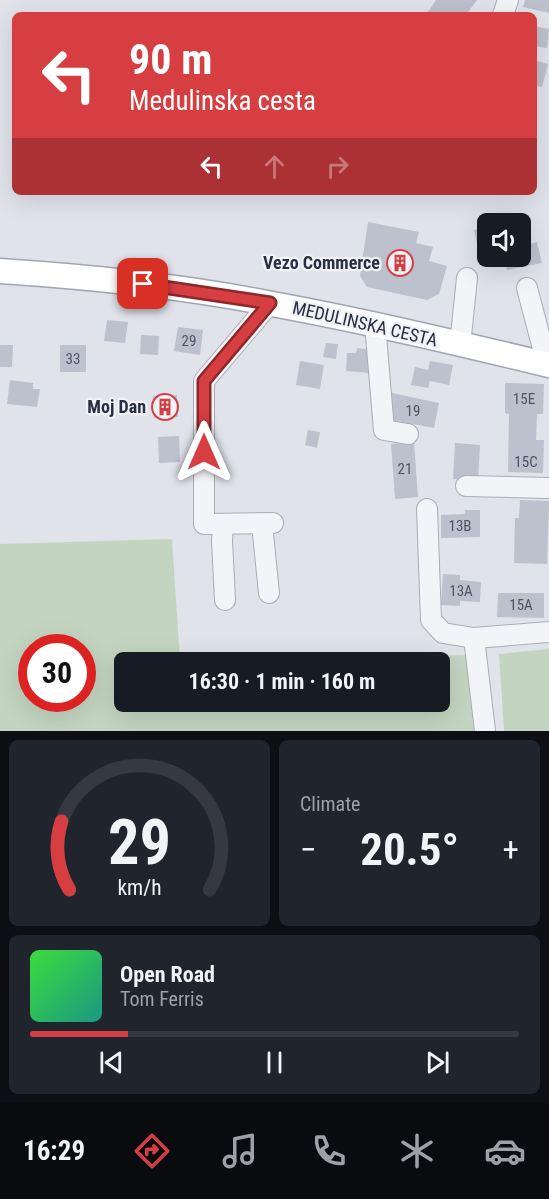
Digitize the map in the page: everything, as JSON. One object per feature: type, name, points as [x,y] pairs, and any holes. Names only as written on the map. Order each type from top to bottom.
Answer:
[{"type":"main road","name":"MEDULINSKA CESTA","points":[[0,271],[123,281],[270,303],[375,324],[548,365]]},
{"type":"street","points":[[460,345],[467,278]]},
{"type":"street","points":[[527,288],[548,365]]},
{"type":"street","points":[[225,600],[222,541],[214,524],[204,381],[270,303]]},
{"type":"street","points":[[375,324],[384,430],[408,434]]},
{"type":"street","points":[[465,486],[549,488]]},
{"type":"street","points":[[426,509],[432,620],[443,633],[474,638],[549,632]]},
{"type":"street","points":[[214,524],[268,524],[269,593]]},
{"type":"street","points":[[474,638],[485,731]]},
{"type":"green space","points":[[172,539],[179,652],[114,652],[114,712],[450,712],[450,655],[470,655],[476,731],[0,731],[0,544]]},
{"type":"green space","points":[[549,649],[549,731],[504,731],[499,654]]},
{"type":"building","points":[[436,0],[477,0],[468,12],[428,12]]},
{"type":"building","points":[[525,0],[549,0],[549,13],[523,7]]},
{"type":"building","points":[[537,27],[549,29],[547,48],[537,46]]},
{"type":"building","points":[[537,61],[548,64],[542,87],[537,86]]},
{"type":"building","name":"Vezo Commerce","points":[[368,222],[419,232],[416,243],[433,247],[429,261],[447,266],[439,294],[427,300],[367,287],[360,276]]},
{"type":"building","points":[[537,242],[542,263],[531,265],[531,243]]},
{"type":"building","points":[[506,267],[522,267],[507,270]]},
{"type":"building","points":[[107,320],[128,322],[125,343],[104,341]]},
{"type":"building","points":[[178,327],[203,330],[200,355],[174,351]]},
{"type":"building","points":[[141,335],[159,336],[158,355],[140,354]]},
{"type":"building","points":[[326,343],[338,344],[336,359],[323,357]]},
{"type":"building","points":[[0,345],[13,345],[12,367],[0,367]]},
{"type":"building","points":[[60,345],[86,345],[86,372],[60,372]]},
{"type":"building","points":[[357,348],[372,350],[369,373],[346,371],[347,353],[356,353]]},
{"type":"building","points":[[300,361],[324,365],[320,389],[296,385]]},
{"type":"building","points":[[430,361],[453,365],[449,385],[430,381],[428,388],[411,385],[415,367],[428,370]]},
{"type":"building","points":[[10,380],[33,383],[33,389],[40,389],[37,407],[7,404]]},
{"type":"building","points":[[505,383],[544,384],[543,414],[537,414],[536,440],[544,440],[543,473],[508,472],[509,414],[505,413]]},
{"type":"building","points":[[392,393],[439,403],[434,428],[386,419]]},
{"type":"building","name":"Moj Dan","points":[[177,395],[178,417],[154,418],[153,396]]},
{"type":"building","points":[[308,430],[320,432],[317,448],[305,445]]},
{"type":"building","points":[[179,436],[180,462],[159,463],[158,437]]},
{"type":"building","points":[[414,442],[418,497],[395,499],[391,444]]},
{"type":"building","points":[[455,443],[480,445],[478,481],[453,479]]},
{"type":"building","points":[[520,500],[549,501],[547,564],[514,563],[515,518],[519,518]]},
{"type":"building","points":[[465,510],[480,510],[480,537],[441,538],[441,515],[465,514]]},
{"type":"building","points":[[443,574],[460,575],[460,580],[481,582],[480,602],[460,601],[460,606],[441,605]]},
{"type":"building","points":[[498,593],[544,593],[544,618],[497,617]]},
{"type":"place","name":"Vezo Commerce","points":[[400,263]]},
{"type":"place","name":"Moj Dan","points":[[165,407]]},
{"type":"route","points":[[143,284],[270,303],[204,381],[204,452]]}]
